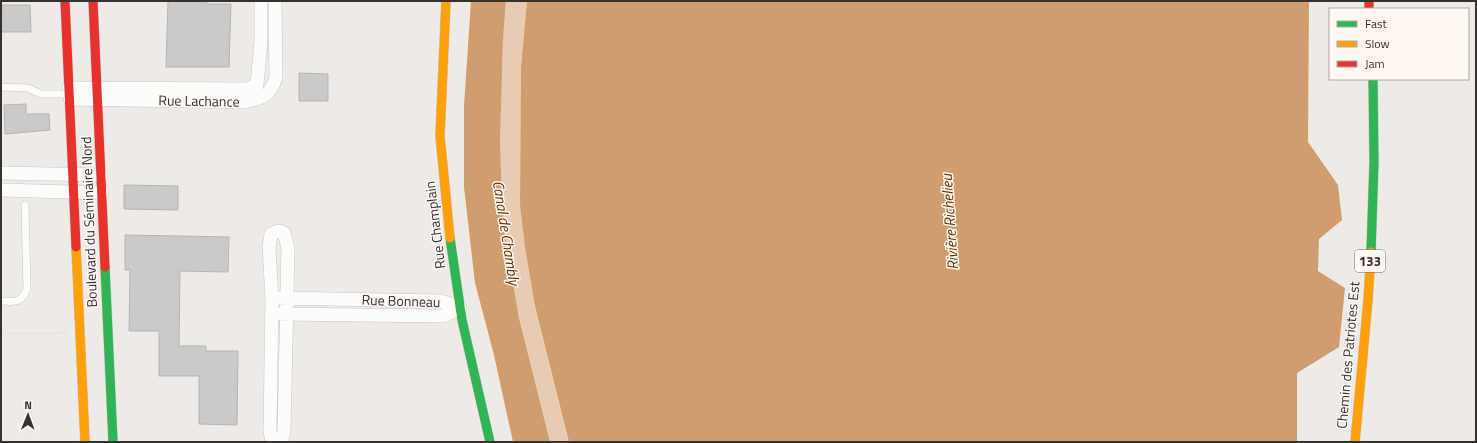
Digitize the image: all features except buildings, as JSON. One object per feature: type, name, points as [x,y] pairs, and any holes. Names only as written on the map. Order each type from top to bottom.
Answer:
[{"type":"main road","name":"Boulevard du Séminaire Nord","points":[[65,1],[85,442]]},
{"type":"main road","name":"Boulevard du Séminaire Nord","points":[[93,1],[113,442]]},
{"type":"main road","name":"Rue Champlain","points":[[446,1],[440,136],[448,224],[460,308],[490,442]]},
{"type":"main road","name":"Chemin des Patriotes Est","points":[[1355,442],[1368,300],[1373,216],[1375,145],[1373,80]]},
{"type":"street","name":"Rue Lachance","points":[[257,85],[261,41],[261,1]]},
{"type":"street","points":[[272,88],[276,77],[274,41],[275,1]]},
{"type":"street","points":[[261,41],[274,41]]},
{"type":"street","name":"Rue Lachance","points":[[146,94],[247,89],[257,85],[272,88]]},
{"type":"street","name":"Rue Lachance","points":[[69,93],[146,94],[244,102],[261,98],[272,88]]},
{"type":"street","points":[[1,173],[101,175]]},
{"type":"street","points":[[1,190],[102,193]]},
{"type":"street","points":[[272,442],[270,430],[272,298],[269,247],[271,234],[278,231],[284,233],[288,248],[284,432],[281,442]]},
{"type":"street","name":"Rue Bonneau","points":[[272,298],[440,301],[460,308]]},
{"type":"street","name":"Rue Bonneau","points":[[271,314],[443,316],[460,308]]},
{"type":"street","points":[[270,377],[286,376]]},
{"type":"lane","points":[[1,87],[28,88],[41,94],[69,93]]},
{"type":"lane","points":[[1,301],[20,300],[24,296],[27,289],[25,205]]},
{"type":"path","points":[[514,1],[509,90],[507,192],[512,236],[524,304],[556,442]]},
{"type":"path","points":[[1,334],[80,333]]},
{"type":"shaded area","points":[[506,1],[527,1],[521,67],[520,205],[525,248],[535,306],[569,442],[550,442],[519,318],[503,224],[500,143],[503,39]]},
{"type":"water","points":[[471,1],[506,1],[503,39],[500,143],[503,224],[519,318],[550,442],[513,442],[494,355],[475,283],[464,187],[464,106]]},
{"type":"water","name":"Rivière Richelieu","points":[[527,1],[1309,1],[1308,142],[1338,185],[1342,220],[1319,239],[1318,271],[1345,288],[1339,347],[1297,373],[1297,442],[569,442],[535,306],[525,248],[520,205],[521,67]]},
{"type":"traffic: fast","points":[[1371,252],[1374,162],[1373,80]]},
{"type":"traffic: fast","points":[[450,238],[462,320],[490,442]]},
{"type":"traffic: fast","points":[[105,267],[113,442]]},
{"type":"traffic: slow","points":[[446,1],[440,136],[450,238]]},
{"type":"traffic: slow","points":[[76,247],[85,442]]},
{"type":"traffic: slow","points":[[1355,442],[1371,252]]},
{"type":"traffic: jam","points":[[65,1],[76,247]]},
{"type":"traffic: jam","points":[[93,1],[105,267]]},
{"type":"traffic: jam","points":[[1369,1],[1369,8]]},
{"type":"water label","name":"Canal de Chambly","points":[[506,233]]}]
